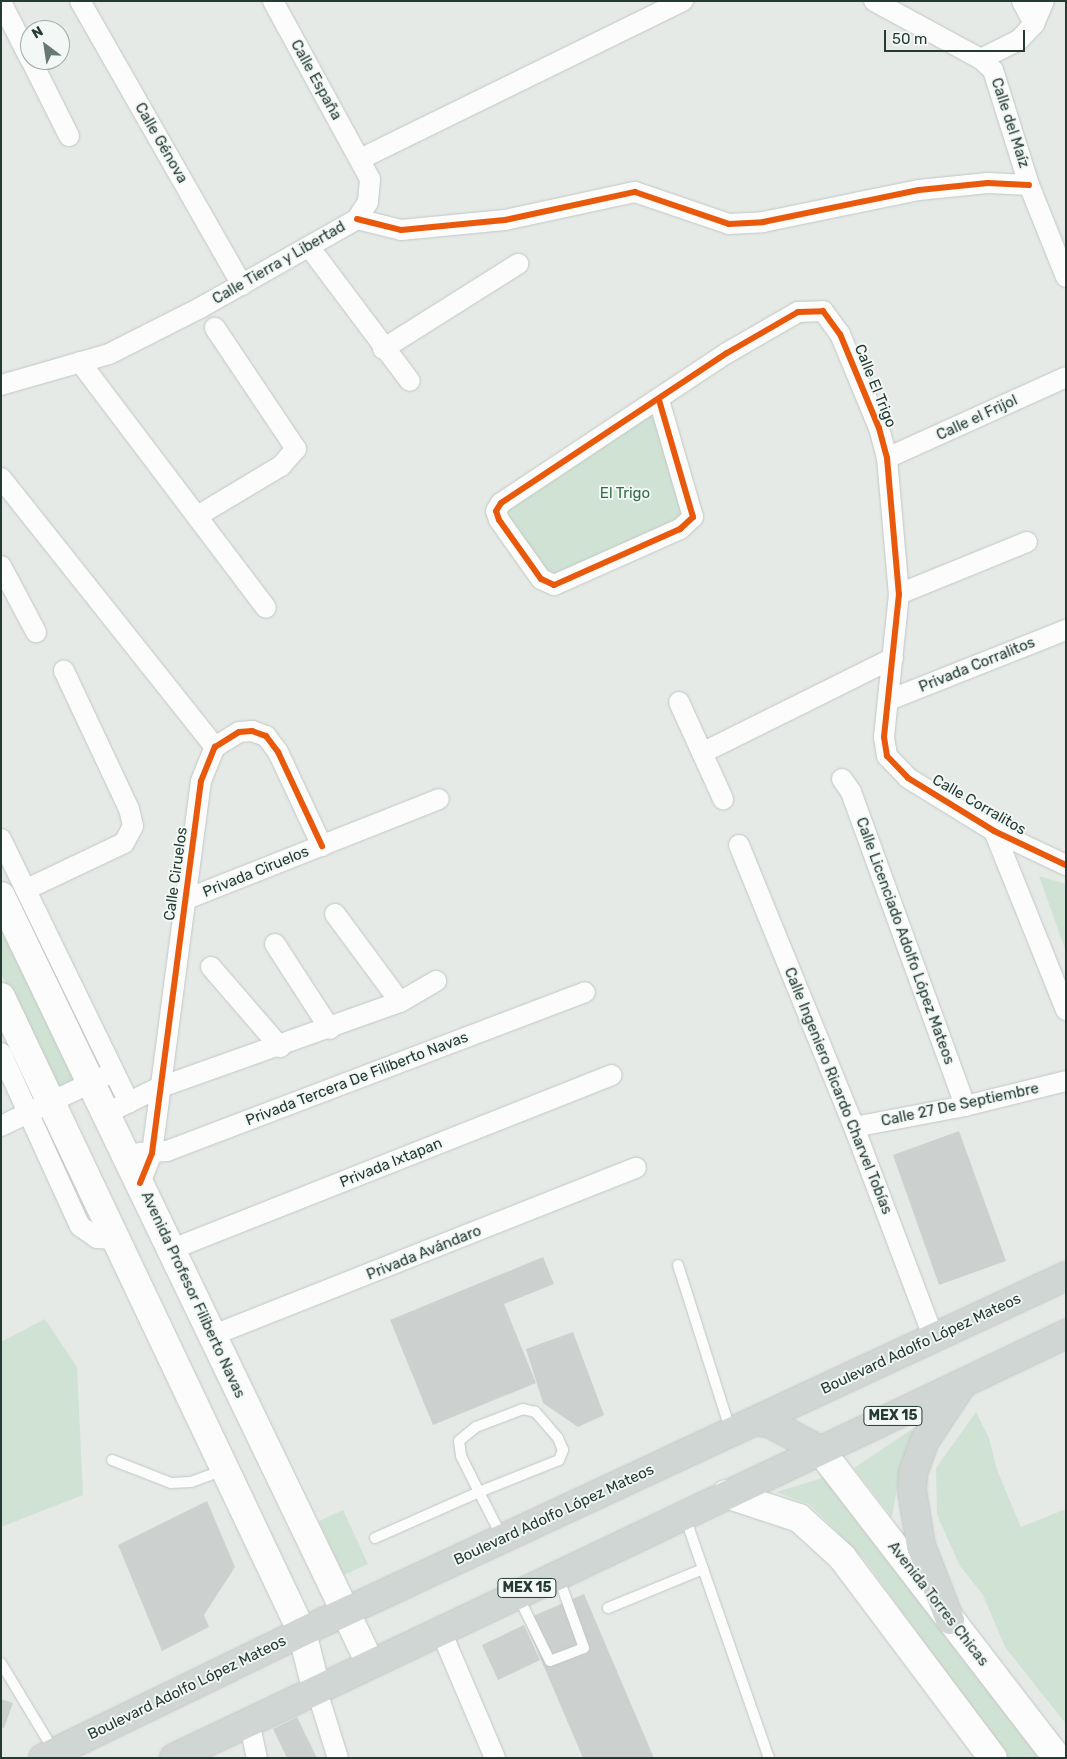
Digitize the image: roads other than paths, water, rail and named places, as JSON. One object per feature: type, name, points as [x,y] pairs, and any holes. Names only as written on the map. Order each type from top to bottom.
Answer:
[{"type":"main road","name":"Avenida Profesor Filiberto Navas","points":[[1,896],[103,1077],[139,1153],[140,1183],[170,1250],[347,1611],[370,1663]]},
{"type":"main road","points":[[1,996],[41,1106],[114,1238],[302,1632],[316,1688]]},
{"type":"main road","name":"Boulevard Adolfo López Mateos","points":[[49,1755],[302,1632],[1066,1276]]},
{"type":"main road","name":"MEX 15","points":[[174,1758],[440,1629],[1066,1334]]},
{"type":"main road","points":[[950,1620],[921,1546],[912,1491],[913,1473],[924,1442],[941,1411],[965,1382]]},
{"type":"main road","points":[[756,1421],[770,1424],[820,1450]]},
{"type":"main road","name":"Avenida Torres Chicas","points":[[820,1450],[1057,1758]]},
{"type":"main road","points":[[726,1494],[786,1511],[831,1546],[993,1758]]},
{"type":"street","name":"Calle Génova","points":[[80,1],[242,285]]},
{"type":"street","name":"Calle España","points":[[273,1],[360,159]]},
{"type":"street","points":[[360,159],[683,1]]},
{"type":"street","name":"Calle del Maíz","points":[[874,1],[981,59],[999,80],[1030,185],[1066,277]]},
{"type":"street","points":[[1022,1],[1034,24]]},
{"type":"street","points":[[981,59],[1013,44],[1034,24],[1044,1]]},
{"type":"street","points":[[1,2],[20,39]]},
{"type":"street","points":[[36,70],[69,136]]},
{"type":"street","name":"Calle Tierra y Libertad","points":[[1,385],[109,354],[310,248],[357,219],[370,194],[370,180],[360,159]]},
{"type":"street","points":[[357,219],[401,230],[466,224],[505,220],[635,192],[729,224],[763,222],[919,190],[988,183],[1030,185]]},
{"type":"street","points":[[310,248],[383,349],[410,381]]},
{"type":"street","points":[[383,349],[518,264]]},
{"type":"street","name":"Calle El Trigo","points":[[658,400],[693,517],[680,529],[554,585],[546,584],[498,520],[496,511],[508,498],[658,400],[781,321],[798,312],[823,311],[840,334],[880,428],[887,458],[899,594],[884,737],[887,756]]},
{"type":"street","points":[[199,515],[281,466],[296,449],[215,328]]},
{"type":"street","points":[[80,362],[199,515],[266,608]]},
{"type":"street","name":"Calle el Frijol","points":[[887,458],[1066,377]]},
{"type":"street","points":[[1,478],[215,747],[240,732],[252,731],[266,736],[278,752],[322,846]]},
{"type":"street","points":[[899,594],[1027,542]]},
{"type":"street","points":[[1,566],[36,632]]},
{"type":"street","name":"Privada Corralitos","points":[[889,700],[1066,630]]},
{"type":"street","points":[[702,752],[893,658]]},
{"type":"street","points":[[27,890],[124,843],[133,826],[129,809],[64,671]]},
{"type":"street","points":[[679,702],[723,798]]},
{"type":"street","name":"Calle Ciruelos","points":[[139,1153],[158,1088],[201,781],[215,747]]},
{"type":"street","name":"Calle Corralitos","points":[[887,756],[908,778],[994,831],[1066,865]]},
{"type":"street","name":"Calle Licenciado Adolfo López Mateos","points":[[842,779],[851,792],[965,1106]]},
{"type":"street","name":"Privada Ciruelos","points":[[184,900],[439,799]]},
{"type":"street","points":[[994,831],[1066,1010]]},
{"type":"street","points":[[1,838],[27,890],[103,1077],[1,1126]]},
{"type":"street","name":"Calle Ingeniero Ricardo Charvel Tobías","points":[[739,845],[854,1127],[934,1338]]},
{"type":"street","points":[[334,914],[400,1002]]},
{"type":"street","points":[[275,944],[330,1029]]},
{"type":"street","points":[[211,967],[280,1048]]},
{"type":"street","points":[[117,1108],[158,1088],[280,1048],[400,1002],[436,981]]},
{"type":"street","name":"Privada Tercera De Filiberto Navas","points":[[139,1153],[167,1151],[585,992]]},
{"type":"street","points":[[1,1053],[41,1106]]},
{"type":"street","name":"Privada Ixtapan","points":[[170,1250],[612,1075]]},
{"type":"street","name":"Calle 27 De Septiembre","points":[[854,1127],[965,1106],[1066,1081]]},
{"type":"street","name":"Privada Avándaro","points":[[211,1336],[636,1168]]},
{"type":"street","points":[[440,1629],[495,1758]]},
{"type":"street","points":[[316,1688],[338,1758]]},
{"type":"street","points":[[249,1721],[257,1758]]},
{"type":"lane","points":[[678,1265],[731,1433]]},
{"type":"lane","points":[[375,1538],[479,1492],[562,1457],[558,1438],[535,1412],[523,1409],[501,1414],[461,1437],[461,1456],[479,1492],[503,1539]]},
{"type":"lane","points":[[112,1460],[171,1483],[191,1482],[224,1470]]},
{"type":"lane","points":[[684,1514],[769,1758]]},
{"type":"lane","points":[[608,1608],[703,1569]]},
{"type":"lane","points":[[517,1593],[550,1661],[584,1648],[558,1574]]},
{"type":"lane","points":[[1,1663],[49,1755]]},
{"type":"park label","name":"El Trigo","points":[[625,494]]}]
